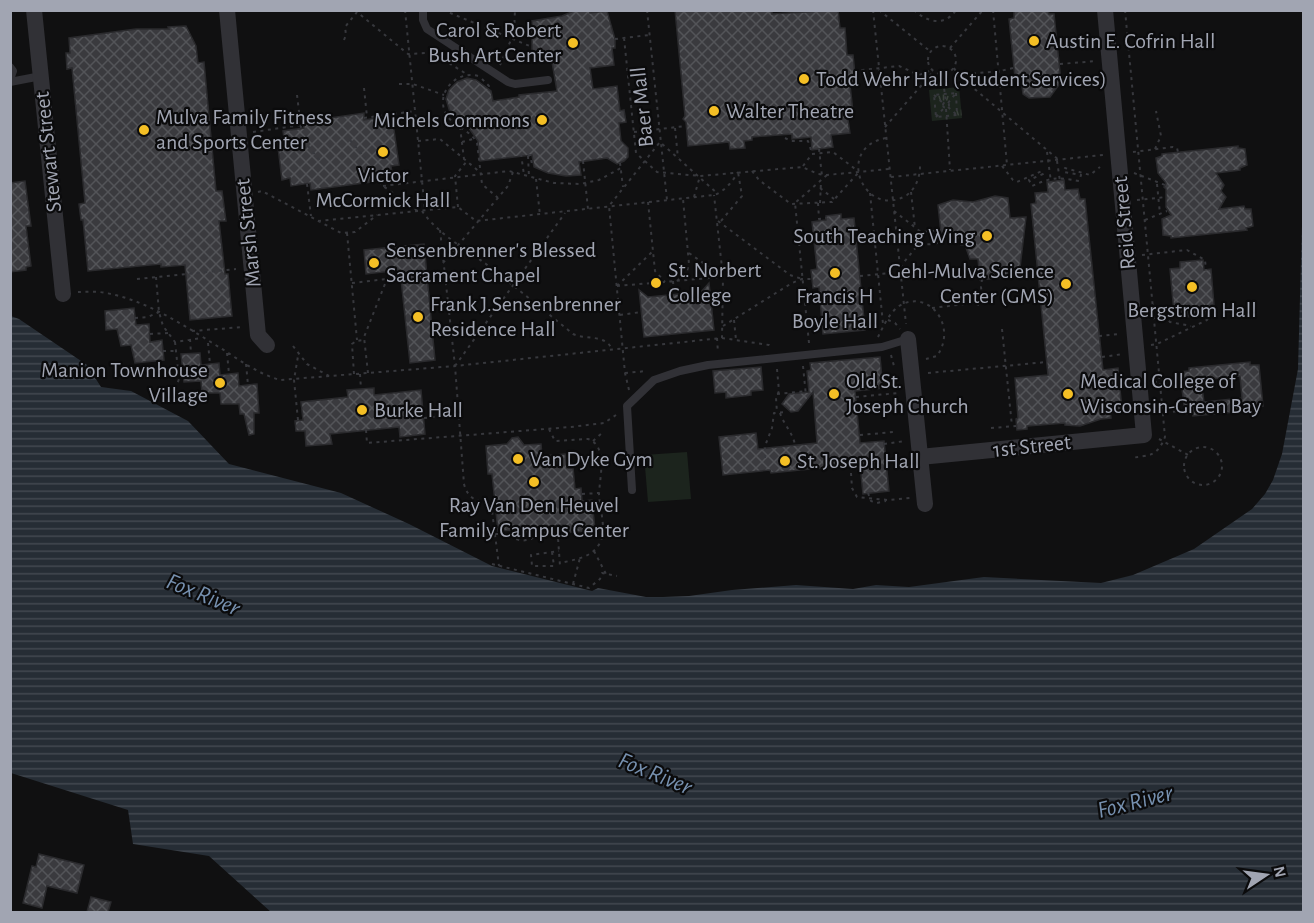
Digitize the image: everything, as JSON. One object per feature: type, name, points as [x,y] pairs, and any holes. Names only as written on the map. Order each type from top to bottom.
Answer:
[{"type":"street","name":"Stewart Street","points":[[34,10],[63,294]]},
{"type":"street","name":"Marsh Street","points":[[227,10],[258,335],[267,345]]},
{"type":"street","name":"Reid Street","points":[[1105,10],[1144,435]]},
{"type":"street","points":[[908,339],[925,500]]},
{"type":"street","name":"1st Street","points":[[920,457],[1144,435]]},
{"type":"lane","points":[[423,10],[423,20],[427,29],[508,82],[514,84],[548,80]]},
{"type":"lane","points":[[10,67],[13,71],[10,80],[41,76]]},
{"type":"lane","points":[[632,490],[630,404],[648,384],[663,376],[708,365],[882,347],[908,339]]},
{"type":"path","points":[[405,10],[422,183],[422,211]]},
{"type":"path","points":[[443,10],[531,47]]},
{"type":"path","points":[[344,40],[345,27],[357,12],[410,55],[427,53],[436,55],[468,75],[477,76],[489,86],[514,33],[515,10]]},
{"type":"path","name":"Baer Mall","points":[[647,10],[667,200]]},
{"type":"path","points":[[873,10],[908,339]]},
{"type":"path","points":[[879,10],[931,52]]},
{"type":"path","points":[[914,10],[919,15],[937,22],[946,20],[956,10]]},
{"type":"path","points":[[950,48],[983,10]]},
{"type":"path","points":[[993,10],[1007,165]]},
{"type":"path","points":[[1125,10],[1166,437],[1158,451],[1152,455],[1131,458]]},
{"type":"path","points":[[615,39],[650,34]]},
{"type":"path","points":[[624,38],[636,153],[657,171],[700,176],[802,167],[827,175],[889,169]]},
{"type":"path","points":[[933,71],[928,60],[931,52],[942,46],[950,48],[956,56],[954,68],[958,75],[1059,161],[1059,179]]},
{"type":"path","points":[[1060,64],[1109,59]]},
{"type":"path","points":[[854,70],[904,67],[919,75],[933,71],[942,74],[954,68]]},
{"type":"path","points":[[958,75],[1013,68]]},
{"type":"path","points":[[885,127],[933,71]]},
{"type":"path","points":[[942,74],[950,170]]},
{"type":"path","points":[[468,75],[448,86],[444,95],[446,113],[453,122],[475,138],[483,183],[498,198]]},
{"type":"path","points":[[399,84],[413,84],[444,95]]},
{"type":"path","points":[[364,88],[366,118],[415,111]]},
{"type":"path","points":[[934,95],[956,93]]},
{"type":"path","points":[[956,93],[957,115]]},
{"type":"path","points":[[936,117],[956,93]]},
{"type":"path","points":[[238,133],[301,127],[297,95]]},
{"type":"path","points":[[934,95],[957,115]]},
{"type":"path","points":[[934,95],[936,117]]},
{"type":"path","points":[[935,106],[957,105]]},
{"type":"path","points":[[1155,148],[1161,136],[1156,111]]},
{"type":"path","points":[[936,117],[957,115]]},
{"type":"path","points":[[634,132],[686,126]]},
{"type":"path","points":[[458,207],[456,178],[466,160],[460,127]]},
{"type":"path","points":[[675,127],[678,158]]},
{"type":"path","points":[[462,142],[475,138]]},
{"type":"path","points":[[785,138],[791,141],[808,141],[812,154]]},
{"type":"path","points":[[886,138],[874,141],[860,159],[859,172],[863,186],[870,193],[882,199],[900,198],[911,191],[918,181],[920,166]]},
{"type":"path","points":[[418,141],[440,139],[481,174]]},
{"type":"path","points":[[350,140],[365,158]]},
{"type":"path","points":[[366,430],[367,443],[604,423],[630,404],[609,206],[660,142],[700,176],[718,195]]},
{"type":"path","points":[[308,146],[322,163]]},
{"type":"path","points":[[891,177],[1118,157],[1138,150],[1155,148],[1173,147],[1177,148],[1178,152]]},
{"type":"path","points":[[819,149],[822,174],[819,219],[826,218]]},
{"type":"path","points":[[1047,150],[1051,180]]},
{"type":"path","points":[[802,167],[812,154],[833,152],[859,172]]},
{"type":"path","points":[[520,154],[524,175]]},
{"type":"path","points":[[529,177],[527,155],[530,155],[532,164],[534,164]]},
{"type":"path","points":[[1118,157],[1141,176],[1165,185]]},
{"type":"path","points":[[583,161],[588,209]]},
{"type":"path","points":[[620,163],[623,187]]},
{"type":"path","points":[[1002,166],[1017,182],[1042,171],[1043,174],[1029,180],[1032,186],[1059,179],[1079,181],[1081,175],[1064,172],[1065,168],[1088,175],[1093,174],[1100,167]]},
{"type":"path","points":[[382,186],[509,171],[566,185],[606,177],[621,168]]},
{"type":"path","points":[[752,171],[759,180],[792,204],[832,202],[859,172]]},
{"type":"path","points":[[444,263],[508,186],[513,172]]},
{"type":"path","points":[[318,221],[458,207],[476,221],[565,213],[609,206],[718,195],[734,180],[738,172]]},
{"type":"path","points":[[719,221],[742,196],[738,172]]},
{"type":"path","points":[[795,204],[827,175]]},
{"type":"path","points":[[374,176],[382,186],[422,211],[428,220],[440,230],[573,334],[579,337],[604,340],[610,344],[612,349]]},
{"type":"path","points":[[694,197],[700,176]]},
{"type":"path","points":[[536,179],[540,215]]},
{"type":"path","points":[[307,183],[311,217]]},
{"type":"path","points":[[1157,183],[1160,214]]},
{"type":"path","points":[[820,188],[834,199]]},
{"type":"path","points":[[243,193],[262,191],[341,233],[355,232],[378,215]]},
{"type":"path","points":[[911,191],[915,228]]},
{"type":"path","points":[[870,193],[884,326]]},
{"type":"path","points":[[714,195],[719,221],[723,277],[722,338]]},
{"type":"path","points":[[1123,201],[1166,197]]},
{"type":"path","points":[[677,281],[689,267],[683,198]]},
{"type":"path","points":[[648,202],[655,271],[665,282]]},
{"type":"path","points":[[795,204],[802,279],[806,396]]},
{"type":"path","points":[[894,211],[921,232],[941,230]]},
{"type":"path","points":[[1145,220],[1167,211]]},
{"type":"path","points":[[454,366],[565,213]]},
{"type":"path","points":[[719,221],[790,275],[812,279]]},
{"type":"path","points":[[440,230],[464,484],[467,493],[476,501],[491,502],[499,566]]},
{"type":"path","points":[[899,267],[922,240],[921,232]]},
{"type":"path","points":[[347,233],[357,340]]},
{"type":"path","points":[[920,243],[936,244],[959,238]]},
{"type":"path","points":[[1128,256],[1187,250],[1205,260],[1206,270]]},
{"type":"path","points":[[617,286],[653,251]]},
{"type":"path","points":[[688,253],[723,277]]},
{"type":"path","points":[[137,279],[251,268]]},
{"type":"path","points":[[368,373],[364,340],[387,279],[393,271]]},
{"type":"path","points":[[860,276],[900,272]]},
{"type":"path","points":[[156,277],[159,312],[163,326],[175,342],[179,379],[176,387]]},
{"type":"path","points":[[617,286],[723,277]]},
{"type":"path","points":[[352,283],[387,279]]},
{"type":"path","points":[[723,326],[802,279]]},
{"type":"path","points":[[982,279],[983,305]]},
{"type":"path","points":[[673,281],[674,294]]},
{"type":"path","points":[[63,294],[103,292],[134,301],[159,312],[272,378],[294,380],[722,338],[769,345],[774,348],[776,358],[779,413],[793,435],[795,445]]},
{"type":"path","points":[[932,308],[974,303],[979,305]]},
{"type":"path","points":[[1153,305],[1170,322],[1193,327]]},
{"type":"path","points":[[1099,336],[1136,344],[1157,344],[1209,318],[1209,305]]},
{"type":"path","points":[[135,318],[148,317],[159,312]]},
{"type":"path","points":[[620,315],[641,312]]},
{"type":"path","points":[[734,320],[736,340]]},
{"type":"path","points":[[192,331],[257,326]]},
{"type":"path","points":[[991,428],[1014,426],[1002,329]]},
{"type":"path","points":[[150,334],[168,333]]},
{"type":"path","points":[[175,342],[202,338]]},
{"type":"path","points":[[190,339],[191,353]]},
{"type":"path","points":[[354,375],[351,346],[357,340],[364,340]]},
{"type":"path","points":[[208,341],[210,364]]},
{"type":"path","points":[[1102,357],[1136,344]]},
{"type":"path","points":[[293,346],[298,356],[307,364],[330,377]]},
{"type":"path","points":[[163,351],[176,351]]},
{"type":"path","points":[[227,353],[229,374]]},
{"type":"path","points":[[297,420],[294,380],[298,356]]},
{"type":"path","points":[[928,373],[1047,362]]},
{"type":"path","points":[[246,364],[248,385]]},
{"type":"path","points":[[360,374],[361,389]]},
{"type":"path","points":[[1140,384],[1181,379]]},
{"type":"path","points":[[777,394],[806,391]]},
{"type":"path","points":[[856,397],[914,391]]},
{"type":"path","points":[[1142,414],[1184,411]]},
{"type":"path","points":[[765,458],[765,446],[772,428],[773,415],[787,412]]},
{"type":"path","points":[[424,418],[458,414]]},
{"type":"path","points":[[549,429],[555,441],[593,441],[599,451],[601,464],[602,479],[599,493],[603,533],[601,542],[594,551],[560,565],[557,524]]},
{"type":"path","points":[[514,431],[515,437]]},
{"type":"path","points":[[860,435],[894,432]]},
{"type":"path","points":[[593,441],[602,433]]},
{"type":"path","points":[[1144,435],[1164,441],[1188,455]]},
{"type":"path","points":[[884,444],[919,440]]},
{"type":"path","points":[[1198,448],[1216,452],[1222,463],[1219,476],[1210,483],[1193,482],[1188,477],[1185,466],[1188,455],[1198,448]]},
{"type":"path","points":[[850,458],[851,482],[857,498],[925,500]]},
{"type":"path","points":[[850,464],[860,463]]},
{"type":"path","points":[[582,494],[599,493]]},
{"type":"path","points":[[868,493],[869,500]]},
{"type":"path","points":[[495,534],[507,534],[523,541],[536,538],[546,531],[557,530]]},
{"type":"path","points":[[523,534],[523,541]]},
{"type":"path","points":[[552,552],[554,566],[532,566],[531,555],[552,552],[559,551]]},
{"type":"path","points":[[594,551],[606,574]]},
{"type":"path","points":[[573,584],[580,558]]},
{"type":"path","points":[[492,564],[589,588],[600,579],[602,573],[617,576]]},
{"type":"green space","points":[[959,87],[962,118],[932,121],[929,90]]},
{"type":"green space","points":[[687,452],[691,499],[648,502],[644,455]]},
{"type":"water","name":"Fox River","points":[[1303,190],[1303,912],[271,912],[209,856],[133,844],[128,810],[11,773],[11,316],[19,319],[87,365],[101,387],[131,391],[188,421],[229,464],[341,493],[492,566],[592,591],[598,588],[646,597],[663,597],[796,585],[853,589],[876,585],[909,587],[984,577],[1101,583],[1133,575],[1194,549],[1252,509],[1273,480],[1282,454],[1298,369]]},
{"type":"building","name":"Michels Commons","points":[[576,10],[590,10],[590,13],[607,11],[615,39],[615,48],[612,48],[614,65],[590,68],[593,89],[617,86],[620,111],[624,110],[626,122],[619,123],[621,141],[628,148],[628,157],[617,164],[607,158],[579,162],[581,175],[566,176],[548,173],[534,167],[532,155],[480,161],[478,141],[469,128],[450,112],[446,99],[449,90],[457,82],[467,78],[476,80],[491,91],[493,101],[519,97],[519,95],[557,91],[551,56],[535,57],[532,52],[532,21],[562,16]]},
{"type":"building","points":[[675,10],[772,10],[772,14],[838,10],[840,28],[845,28],[847,55],[853,55],[856,84],[850,85],[853,112],[847,113],[850,133],[831,135],[833,147],[812,150],[811,137],[792,139],[792,134],[752,137],[752,140],[744,141],[745,148],[730,149],[729,142],[688,146],[686,122],[683,119],[685,116]]},
{"type":"building","name":"Austin E. Cofrin Hall","points":[[1014,10],[1048,10],[1049,14],[1054,14],[1061,82],[1050,97],[1029,98],[1023,94],[1022,86],[1016,87],[1009,19],[1014,18]]},
{"type":"building","name":"Mulva Family Fitness and Sports Center","points":[[186,26],[196,46],[198,63],[204,62],[216,191],[222,191],[226,221],[219,221],[232,316],[190,320],[185,265],[161,267],[161,264],[88,271],[83,220],[81,220],[79,204],[85,203],[72,68],[67,69],[66,53],[70,53],[69,38],[136,29],[169,29],[168,27]]},
{"type":"building","name":"Victor McCormick Hall","points":[[364,113],[364,120],[384,117],[385,124],[393,123],[399,165],[391,166],[392,173],[371,176],[371,182],[311,190],[310,183],[291,186],[290,178],[282,180],[277,139],[284,138],[283,131],[304,128],[303,122]]},
{"type":"building","points":[[1238,146],[1238,148],[1245,149],[1247,165],[1240,170],[1216,173],[1224,185],[1221,191],[1226,197],[1219,209],[1244,206],[1245,209],[1251,209],[1253,226],[1246,228],[1247,230],[1171,238],[1171,236],[1163,235],[1162,219],[1171,215],[1166,207],[1164,187],[1166,183],[1158,173],[1156,158],[1162,154]]},
{"type":"building","name":"Gehl-Mulva Science Center (GMS)","points":[[1064,180],[1065,190],[1078,189],[1080,199],[1085,199],[1103,370],[1118,368],[1122,410],[1110,411],[1111,418],[1080,426],[1065,425],[1065,423],[1027,426],[1027,429],[1017,430],[1015,378],[1048,375],[1031,204],[1036,203],[1035,193],[1048,192],[1047,182]]},
{"type":"building","points":[[25,181],[31,226],[26,226],[31,266],[26,267],[26,270],[10,272],[10,183]]},
{"type":"building","name":"South Teaching Wing","points":[[995,196],[1008,198],[1010,218],[1026,217],[1019,276],[980,280],[978,259],[970,259],[965,245],[961,245],[957,232],[941,233],[938,205],[953,200],[973,202]]},
{"type":"building","name":"Francis H Boyle Hall","points":[[841,214],[841,219],[854,218],[865,330],[823,334],[819,287],[813,288],[811,270],[817,269],[812,222],[826,220],[826,216]]},
{"type":"building","name":"Frank J.Sensenbrenner Residence Hall","points":[[424,244],[435,360],[410,363],[400,270],[366,274],[364,250]]},
{"type":"building","name":"Bergstrom Hall","points":[[1203,260],[1204,270],[1211,269],[1214,305],[1207,306],[1208,315],[1185,317],[1184,312],[1174,313],[1170,269],[1180,268],[1180,262]]},
{"type":"building","points":[[709,283],[714,330],[644,337],[639,290],[648,297],[701,292]]},
{"type":"building","name":"Manion Townhouse Village","points":[[134,308],[136,325],[149,324],[150,342],[162,340],[164,360],[135,363],[131,345],[121,346],[117,329],[106,330],[105,311]]},
{"type":"building","name":"Manion Townhouse Village","points":[[200,353],[201,365],[219,363],[220,375],[238,373],[239,386],[257,384],[259,413],[254,413],[254,434],[249,435],[244,414],[240,414],[239,404],[221,404],[220,393],[202,393],[201,381],[184,382],[181,354]]},
{"type":"building","points":[[880,357],[883,388],[855,391],[860,443],[884,441],[889,491],[863,494],[860,464],[771,473],[770,470],[723,475],[719,437],[756,433],[758,449],[817,443],[813,392],[798,411],[791,412],[782,404],[789,394],[809,392],[807,371],[811,370],[810,363]]},
{"type":"building","points":[[1250,362],[1250,365],[1259,365],[1263,406],[1255,407],[1255,410],[1193,416],[1193,413],[1185,414],[1180,372],[1189,371],[1189,368]],"holes":[[[1240,376],[1242,398],[1204,402],[1201,380]]]},
{"type":"building","points":[[761,367],[763,390],[751,391],[751,395],[726,398],[726,392],[715,393],[713,371]]},
{"type":"building","name":"Burke Hall","points":[[374,388],[374,395],[421,390],[425,434],[400,437],[399,427],[330,434],[332,444],[306,446],[305,431],[296,431],[295,421],[303,420],[301,402],[348,397],[347,390]]},
{"type":"building","name":"Ray Van Den Heuvel Family Campus Center","points":[[518,437],[524,445],[541,444],[542,456],[565,454],[567,468],[573,468],[575,489],[581,488],[582,501],[592,500],[595,530],[564,533],[563,525],[531,528],[523,534],[515,530],[498,531],[492,474],[488,474],[486,446],[507,444],[512,438]]},
{"type":"building","points":[[39,854],[84,865],[77,893],[47,886],[42,908],[23,903],[32,866],[36,867]]},
{"type":"building","points":[[91,897],[111,902],[108,912],[87,912]]},
{"type":"place","name":"Austin E. Cofrin Hall","points":[[1034,41]]},
{"type":"place","name":"Carol & Robert Bush Art Center","points":[[573,43]]},
{"type":"place","name":"Todd Wehr Hall (Student Services)","points":[[804,79]]},
{"type":"place","name":"Walter Theatre","points":[[714,111]]},
{"type":"place","name":"Michels Commons","points":[[542,120]]},
{"type":"place","name":"Mulva Family Fitness and Sports Center","points":[[144,130]]},
{"type":"place","name":"Victor McCormick Hall","points":[[383,152]]},
{"type":"place","name":"South Teaching Wing","points":[[987,236]]},
{"type":"place","name":"Sensenbrenner's Blessed Sacrament Chapel","points":[[374,263]]},
{"type":"place","name":"Francis H Boyle Hall","points":[[835,273]]},
{"type":"place","name":"St. Norbert College","points":[[656,283]]},
{"type":"place","name":"Gehl-Mulva Science Center (GMS)","points":[[1066,284]]},
{"type":"place","name":"Bergstrom Hall","points":[[1192,287]]},
{"type":"place","name":"Frank J.Sensenbrenner Residence Hall","points":[[418,317]]},
{"type":"place","name":"Manion Townhouse Village","points":[[220,383]]},
{"type":"place","name":"Old St. Joseph Church","points":[[834,394]]},
{"type":"place","name":"Medical College of Wisconsin-Green Bay","points":[[1068,394]]},
{"type":"place","name":"Burke Hall","points":[[362,410]]},
{"type":"place","name":"Van Dyke Gym","points":[[518,459]]},
{"type":"place","name":"St. Joseph Hall","points":[[785,461]]},
{"type":"place","name":"Ray Van Den Heuvel Family Campus Center","points":[[534,482]]}]
